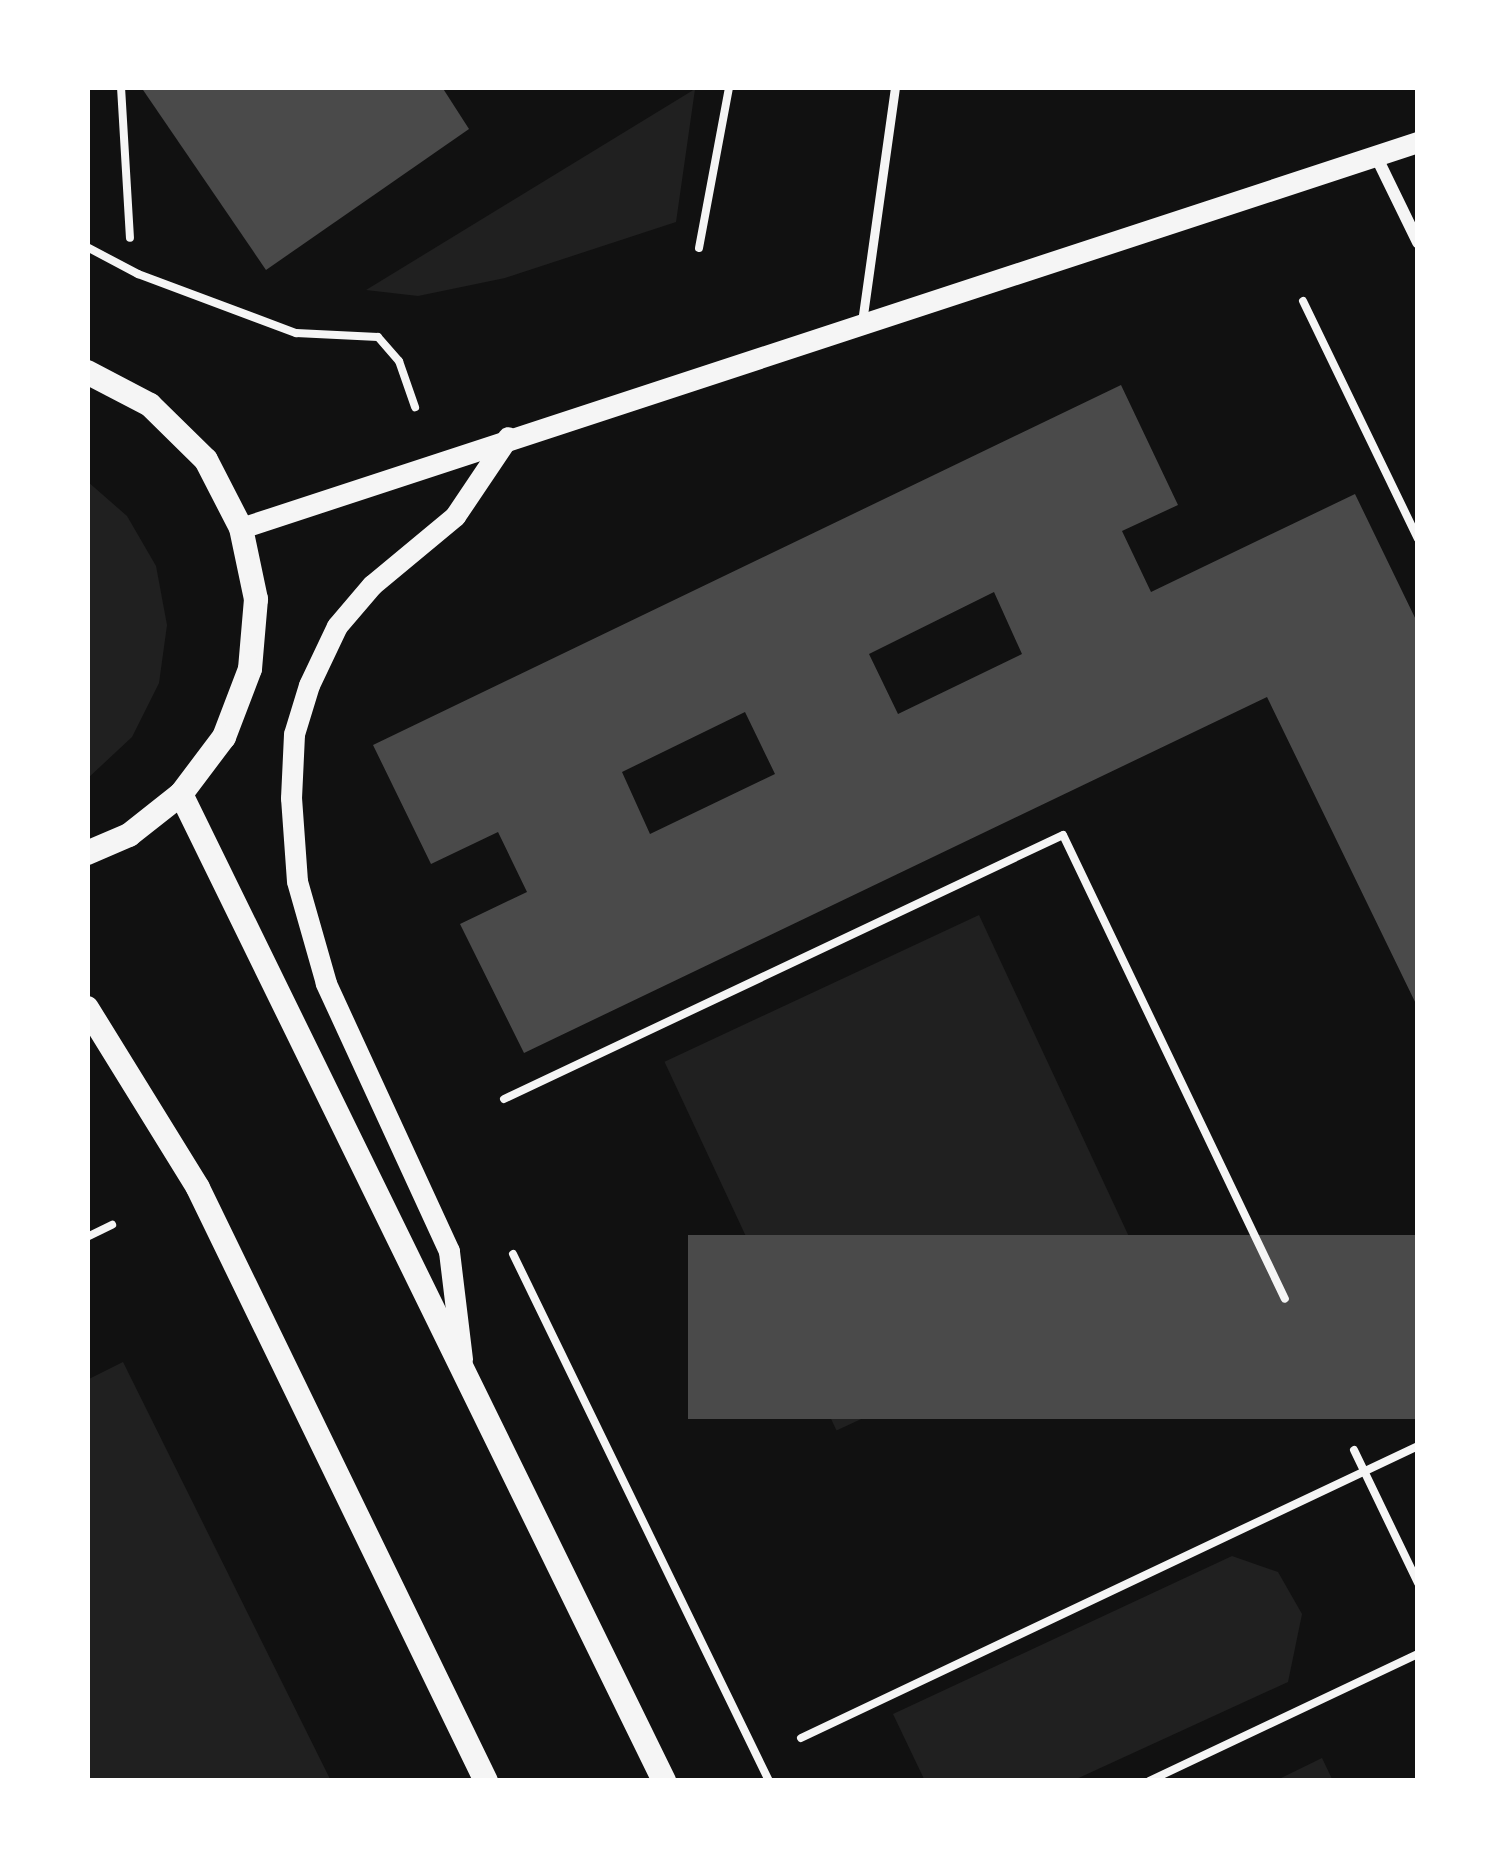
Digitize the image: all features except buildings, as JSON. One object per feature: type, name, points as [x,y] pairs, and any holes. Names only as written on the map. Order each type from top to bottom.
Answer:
[{"type":"main road","points":[[87,372],[150,405],[206,460],[241,528],[256,598],[250,669],[224,737],[181,794],[129,835],[87,853]]},
{"type":"main road","points":[[181,794],[664,1781]]},
{"type":"main road","points":[[87,1008],[198,1188],[486,1781]]},
{"type":"street","points":[[241,528],[1418,142]]},
{"type":"street","points":[[1376,156],[1418,242]]},
{"type":"street","points":[[464,1377],[449,1251],[326,982],[297,881],[291,798],[294,734],[309,685],[337,626],[372,585],[454,516],[508,437]]},
{"type":"lane","points":[[862,322],[896,87]]},
{"type":"path","points":[[121,87],[130,238]]},
{"type":"path","points":[[699,248],[729,87]]},
{"type":"path","points":[[87,247],[138,274],[296,333],[378,338],[399,361]]},
{"type":"path","points":[[1303,301],[1418,539]]},
{"type":"path","points":[[504,1099],[1063,835],[1285,1299]]},
{"type":"path","points":[[87,1237],[112,1225]]},
{"type":"path","points":[[510,1248],[769,1781]]},
{"type":"path","points":[[801,1738],[1418,1446]]},
{"type":"path","points":[[1354,1450],[1418,1583]]},
{"type":"path","points":[[1149,1781],[1418,1654]]},
{"type":"shaded area","points":[[695,89],[676,222],[505,278],[418,296],[366,290]]},
{"type":"shaded area","points":[[87,481],[127,516],[156,566],[167,625],[159,683],[132,737],[87,779]]},
{"type":"shaded area","points":[[979,915],[1151,1284],[837,1431],[665,1062]]},
{"type":"shaded area","points":[[123,1362],[331,1781],[87,1781],[87,1380]]},
{"type":"shaded area","points":[[1232,1556],[1278,1572],[1302,1614],[1288,1682],[1072,1781],[925,1781],[893,1714]]},
{"type":"shaded area","points":[[1322,1758],[1333,1781],[1275,1781]]}]
